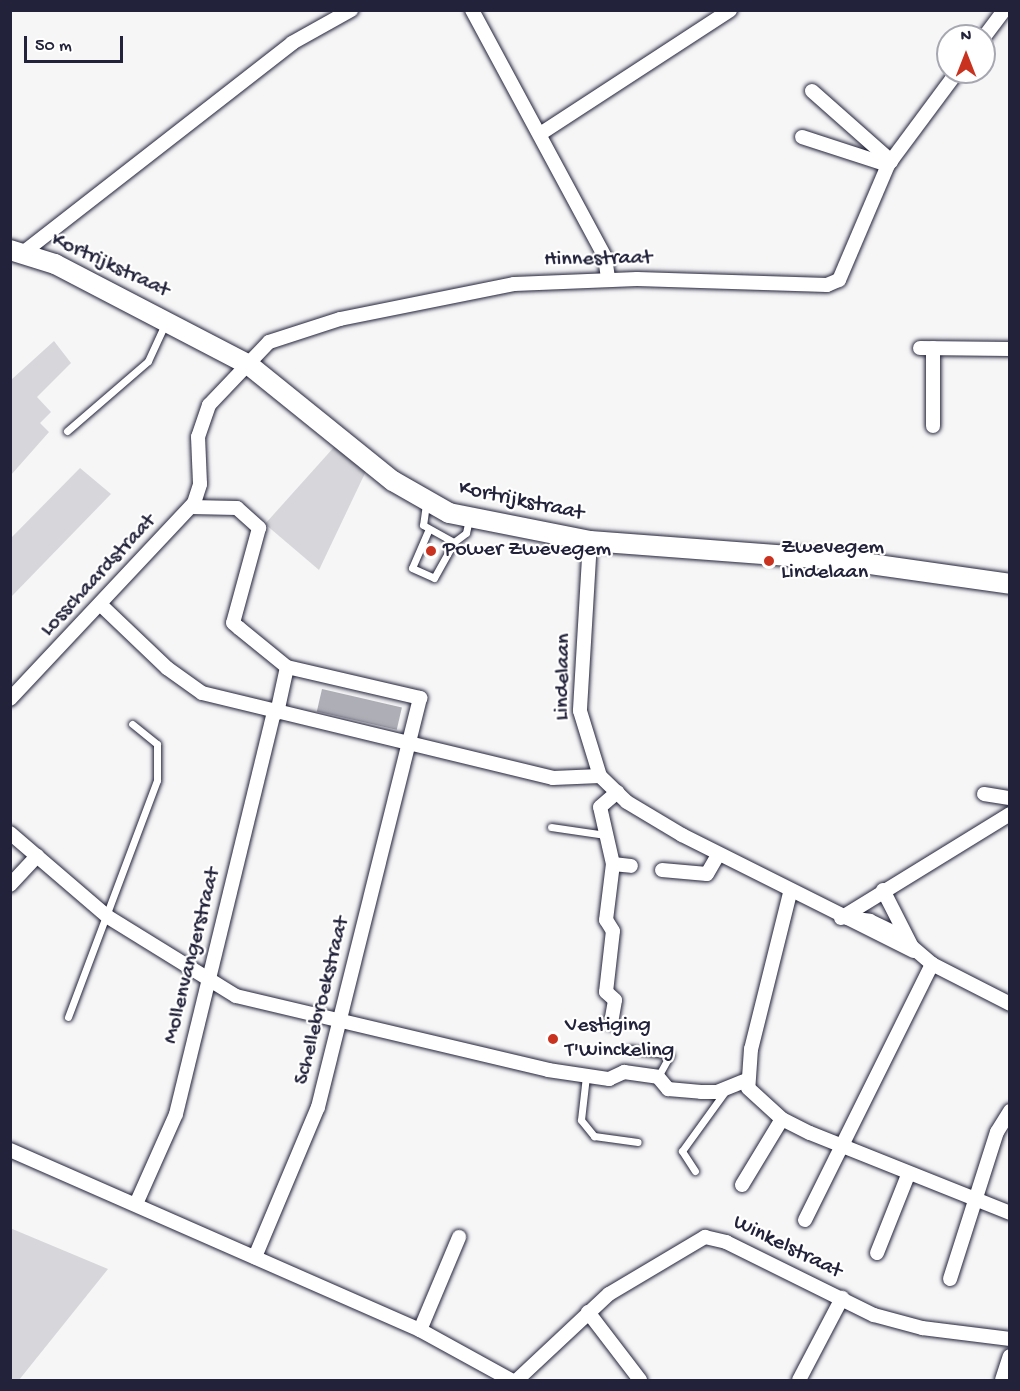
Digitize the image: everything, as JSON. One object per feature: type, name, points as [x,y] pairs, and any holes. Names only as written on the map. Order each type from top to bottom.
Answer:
[{"type":"main road","name":"Kortrijkstraat","points":[[17,251],[167,319],[249,365],[426,504],[469,519],[590,541],[842,560],[1010,584]]},
{"type":"street","name":"Kortrijkstraat","points":[[17,251],[292,43],[351,10]]},
{"type":"street","points":[[472,10],[605,257],[608,279]]},
{"type":"street","points":[[540,134],[730,10]]},
{"type":"street","points":[[994,24],[1005,10]]},
{"type":"street","name":"Hinnestraat","points":[[249,365],[269,342],[340,319],[514,284],[608,279],[827,285],[839,280],[890,163],[948,84]]},
{"type":"street","points":[[812,91],[890,163]]},
{"type":"street","points":[[802,137],[890,163]]},
{"type":"street","points":[[933,426],[926,348],[1010,350]]},
{"type":"street","name":"Losschaardstraat","points":[[10,699],[102,606],[191,507],[200,484],[202,423],[209,405],[249,365]]},
{"type":"street","points":[[191,507],[237,508],[259,528],[234,623],[287,666]]},
{"type":"street","name":"Lindelaan","points":[[590,541],[580,711],[600,776],[650,818],[841,918],[870,921],[897,934],[914,951],[932,963],[1010,1004]]},
{"type":"street","points":[[102,606],[167,669],[202,693],[409,747],[553,778],[600,776]]},
{"type":"street","name":"Mollenvangerstraat","points":[[136,1204],[176,1114],[287,666]]},
{"type":"street","name":"Schellebroekstraat","points":[[255,1257],[318,1107],[420,698],[287,666]]},
{"type":"street","points":[[611,1023],[615,1000],[606,992],[613,931],[606,920],[613,864],[600,807],[617,792]]},
{"type":"street","points":[[841,918],[1004,817],[1005,797],[984,794]]},
{"type":"street","points":[[10,832],[108,917],[207,983],[236,996],[486,1059],[586,1076],[609,1079],[624,1072],[658,1077],[668,1089],[727,1088],[746,1080]]},
{"type":"street","points":[[662,870],[711,875],[718,855]]},
{"type":"street","points":[[10,885],[37,856]]},
{"type":"street","points":[[613,864],[631,866]]},
{"type":"street","points":[[883,890],[904,921],[914,951]]},
{"type":"street","points":[[746,1080],[790,893]]},
{"type":"street","points":[[805,1220],[932,963]]},
{"type":"street","points":[[746,1080],[782,1119],[840,1147],[1010,1213]]},
{"type":"street","points":[[950,1279],[974,1200],[1010,1111]]},
{"type":"street","points":[[742,1185],[782,1119]]},
{"type":"street","points":[[10,1150],[420,1330],[511,1380]]},
{"type":"street","points":[[877,1253],[908,1174]]},
{"type":"street","points":[[420,1330],[459,1237]]},
{"type":"street","name":"Winkelstraat","points":[[517,1380],[588,1312],[627,1281],[714,1237],[842,1298],[913,1326],[1010,1338]]},
{"type":"street","points":[[799,1380],[842,1298]]},
{"type":"street","points":[[588,1312],[640,1380]]},
{"type":"street","points":[[1002,1380],[1010,1356]]},
{"type":"lane","points":[[67,430],[148,361],[167,319]]},
{"type":"lane","points":[[426,504],[423,525],[428,531],[454,542]]},
{"type":"lane","points":[[428,531],[412,568],[434,578],[454,542],[466,532],[469,519]]},
{"type":"lane","points":[[68,1017],[108,917],[160,761],[157,744],[132,724]]},
{"type":"lane","points":[[551,827],[605,835]]},
{"type":"lane","points":[[630,1050],[670,1055],[658,1077]]},
{"type":"lane","points":[[586,1076],[581,1120],[594,1136],[638,1142]]},
{"type":"lane","points":[[695,1171],[682,1152],[727,1088]]},
{"type":"shaded area","points":[[54,341],[71,363],[37,397],[51,412],[40,423],[49,432],[11,475],[11,380]]},
{"type":"shaded area","points":[[335,446],[367,469],[319,570],[265,524]]},
{"type":"shaded area","points":[[80,468],[111,494],[11,597],[11,538]]},
{"type":"shaded area","points":[[322,689],[402,707],[397,730],[317,711]]},
{"type":"shaded area","points":[[10,1228],[108,1269],[19,1380],[11,1380]]},
{"type":"place","name":"Power Zwevegem","points":[[431,551]]},
{"type":"place","name":"Zwevegem Lindelaan","points":[[769,561]]},
{"type":"place","name":"Vestiging T'Winckeling","points":[[553,1039]]}]
